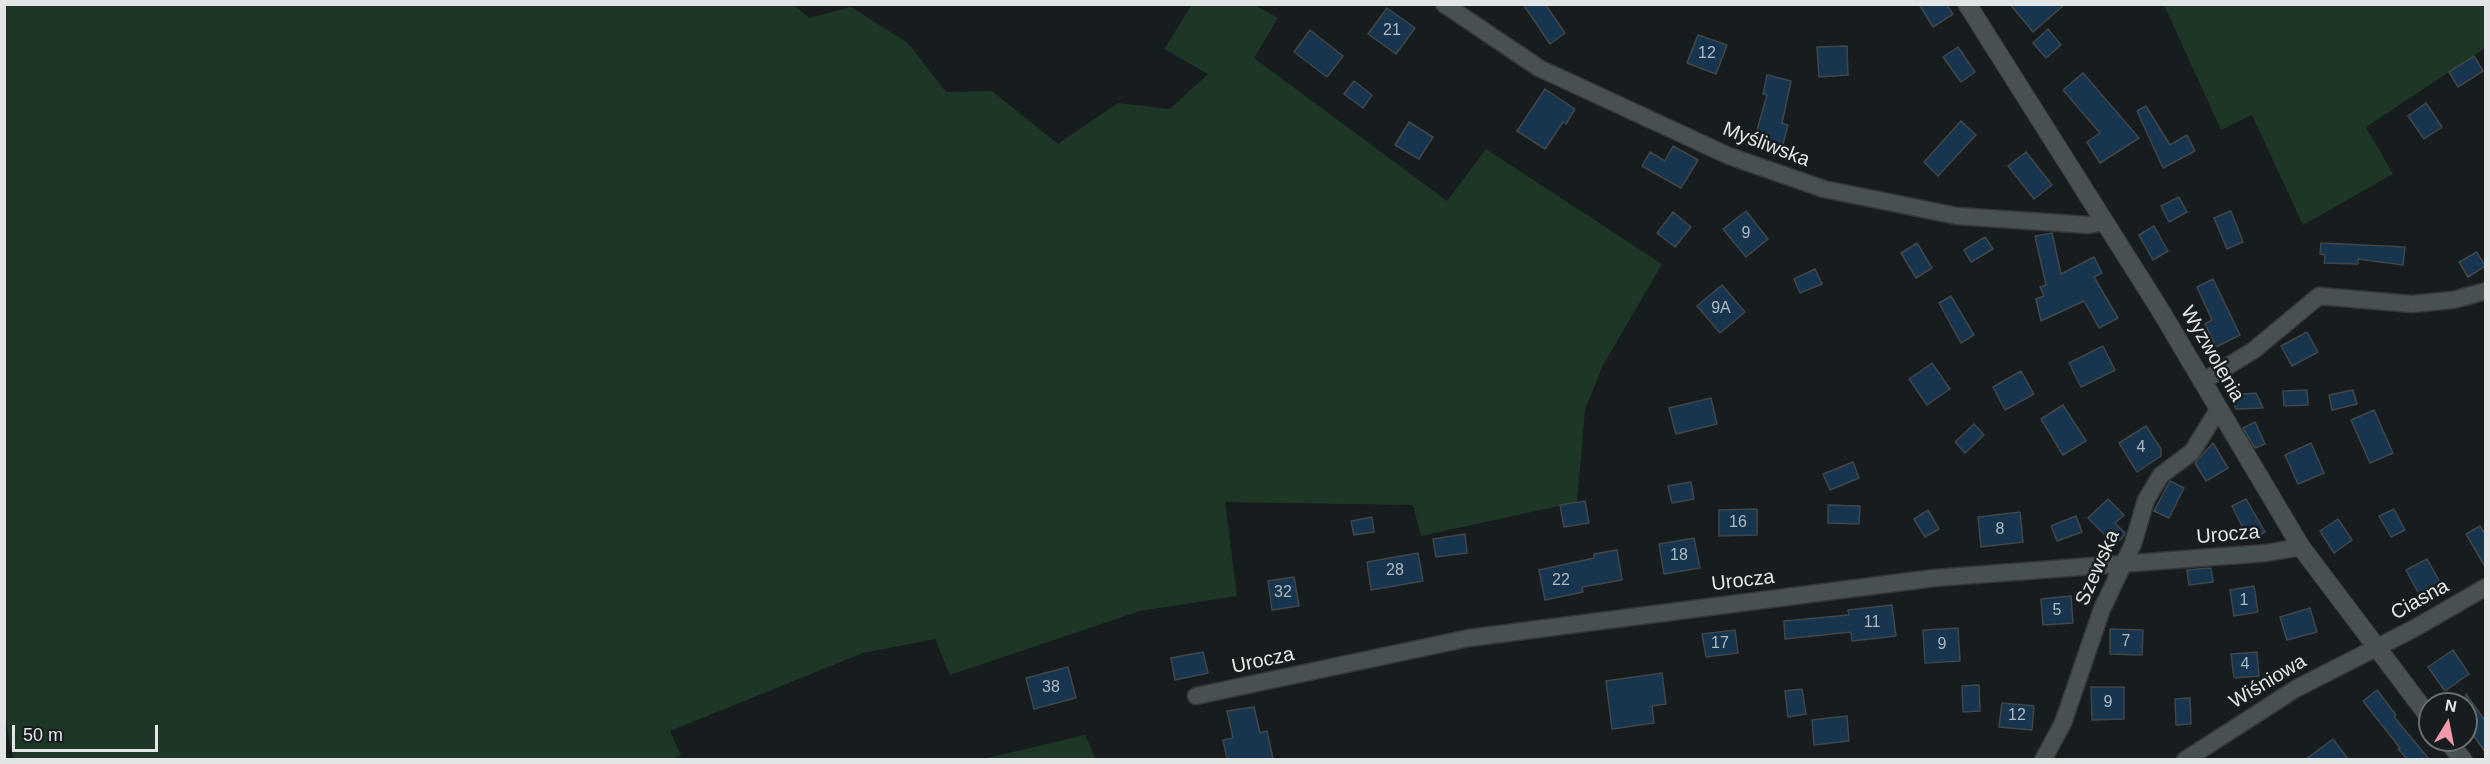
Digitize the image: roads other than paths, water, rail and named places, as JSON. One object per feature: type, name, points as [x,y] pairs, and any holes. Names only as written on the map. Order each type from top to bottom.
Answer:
[{"type":"street","name":"Myśliwska","points":[[1444,4],[1539,68],[1729,156],[1824,189],[1957,216],[2089,225],[2105,222]]},
{"type":"street","name":"Wyzwolenia","points":[[1967,4],[2105,222],[2301,547],[2418,703]]},
{"type":"street","points":[[2202,382],[2254,350],[2319,296],[2412,304],[2453,300],[2486,291]]},
{"type":"street","name":"Szewska","points":[[2043,759],[2063,723],[2102,609],[2133,544],[2146,500],[2161,475],[2192,452],[2218,410]]},
{"type":"street","name":"Urocza","points":[[1196,696],[1468,638],[1934,578],[2266,553],[2301,547]]},
{"type":"street","name":"Ciasna","points":[[2375,648],[2486,588]]},
{"type":"street","name":"Wiśniowa","points":[[2185,759],[2297,688],[2375,648]]}]
